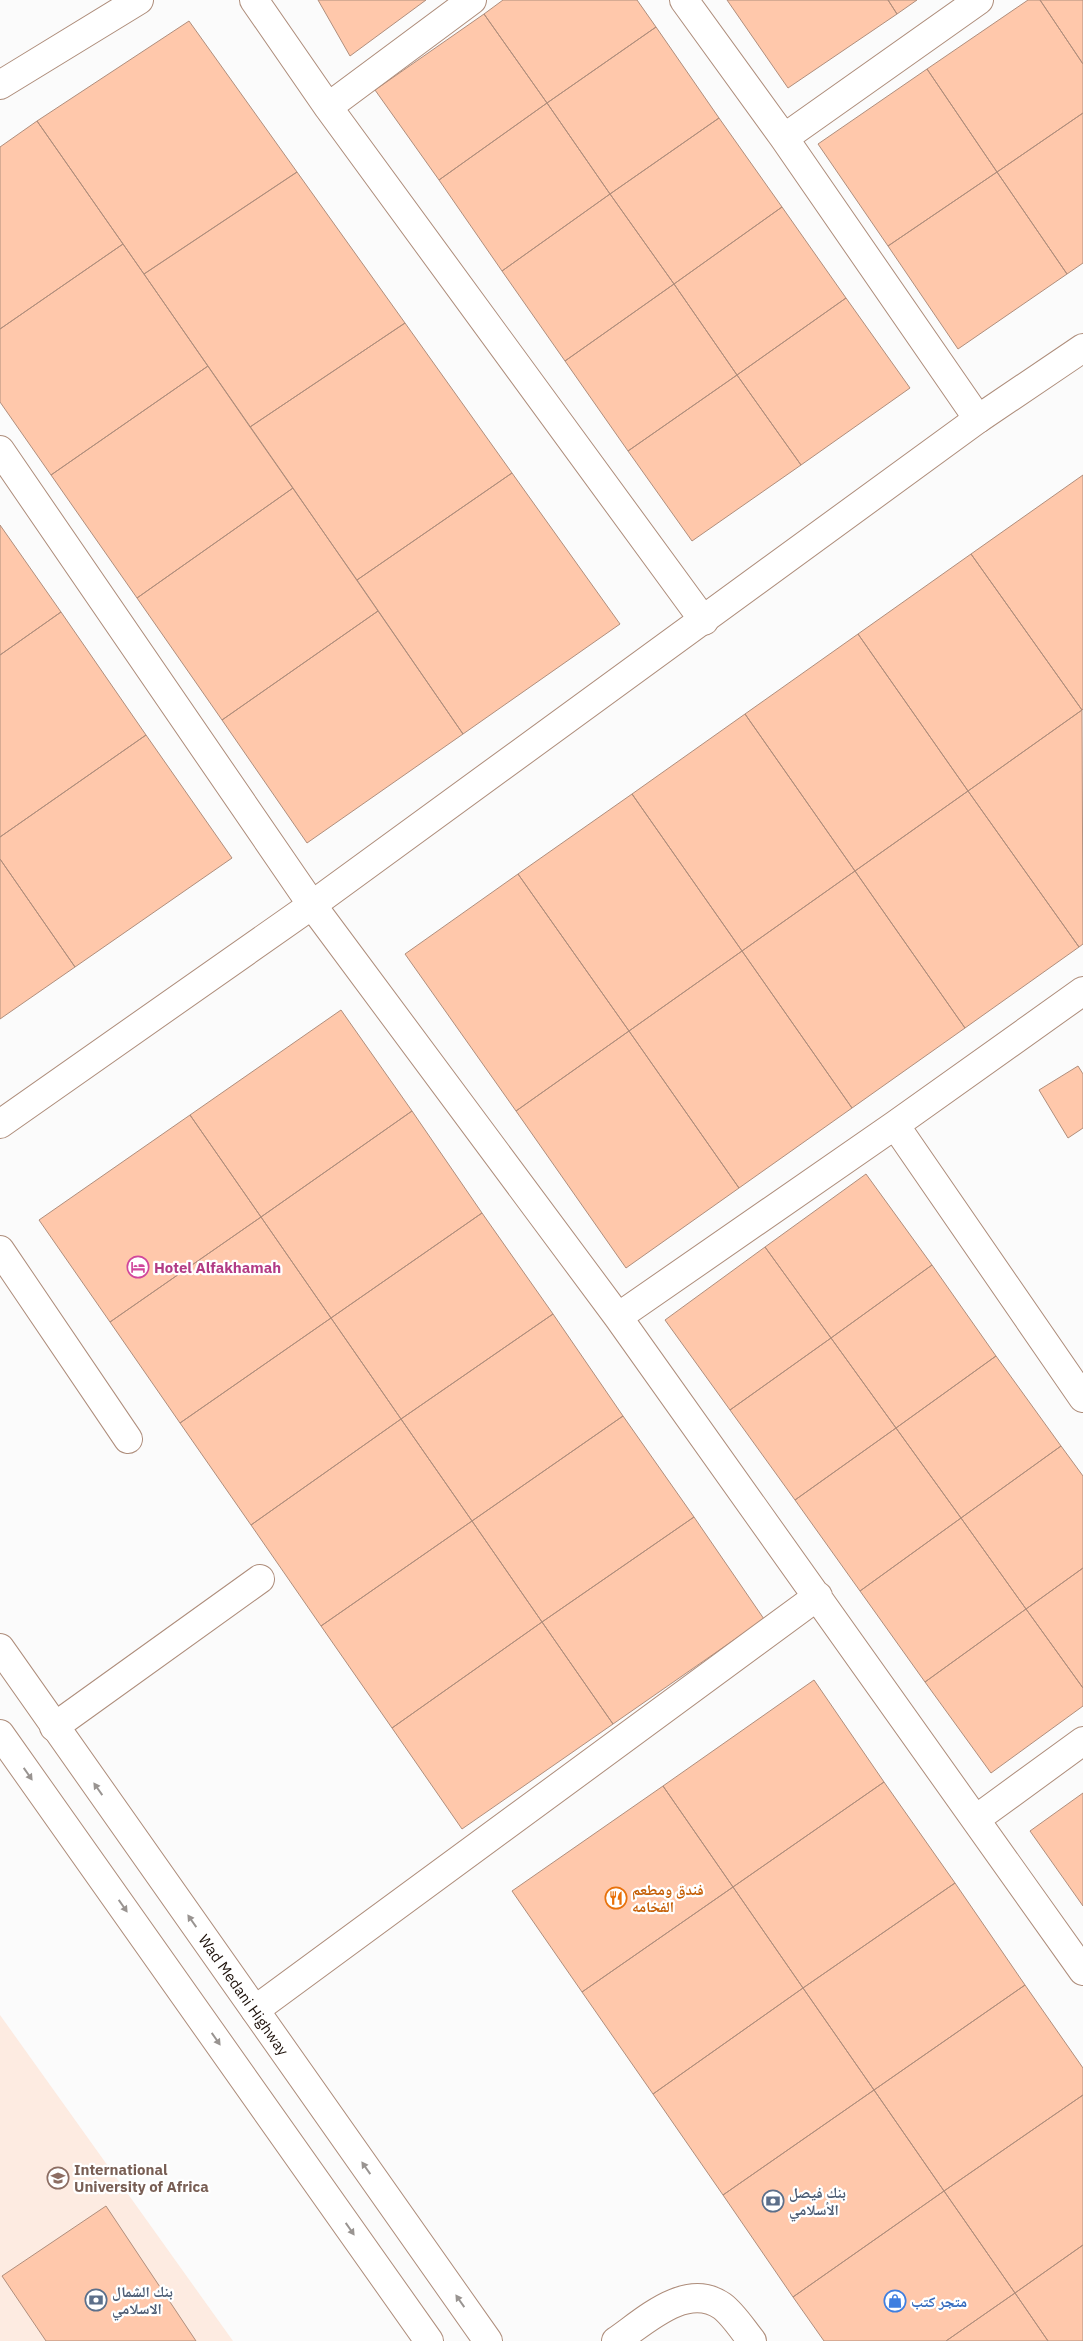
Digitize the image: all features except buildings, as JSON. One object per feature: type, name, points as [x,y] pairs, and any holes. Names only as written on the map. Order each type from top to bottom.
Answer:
[{"type":"main road","points":[[0,86],[139,0]]},
{"type":"main road","points":[[254,0],[328,107],[704,621]]},
{"type":"main road","points":[[328,107],[472,0]]},
{"type":"main road","points":[[684,0],[784,138],[978,419]]},
{"type":"main road","points":[[784,138],[979,0]]},
{"type":"main road","points":[[0,1124],[312,905],[704,621],[978,419],[1083,348]]},
{"type":"main road","points":[[0,450],[312,905],[618,1317],[818,1596],[1083,1972]]},
{"type":"main road","points":[[618,1317],[895,1125],[1083,991]]},
{"type":"main road","points":[[895,1125],[1083,1398]]},
{"type":"main road","points":[[0,1250],[128,1439]]},
{"type":"main road","points":[[54,1727],[260,1579]]},
{"type":"main road","points":[[255,2010],[818,1596]]},
{"type":"main road","name":"Wad Medani Highway","points":[[0,1648],[488,2341]]},
{"type":"main road","points":[[0,1734],[429,2341]]},
{"type":"main road","points":[[976,1819],[1083,1741]]},
{"type":"main road","points":[[616,2341],[675,2301],[700,2298],[721,2306],[752,2341]]},
{"type":"shaded area","name":"International University of Africa","points":[[0,2015],[233,2341],[0,2341]]},
{"type":"place","name":"Hotel Alfakhamah","points":[[138,1267]]},
{"type":"place","name":"فندق ومطعم الفخامه","points":[[616,1898]]},
{"type":"place","name":"International University of Africa","points":[[58,2178]]},
{"type":"place","name":"بنك فيصل الأسلامي","points":[[773,2201]]},
{"type":"place","name":"بنك الشمال الاسلامي","points":[[96,2300]]},
{"type":"place","name":"متجر كتب","points":[[895,2301]]}]
